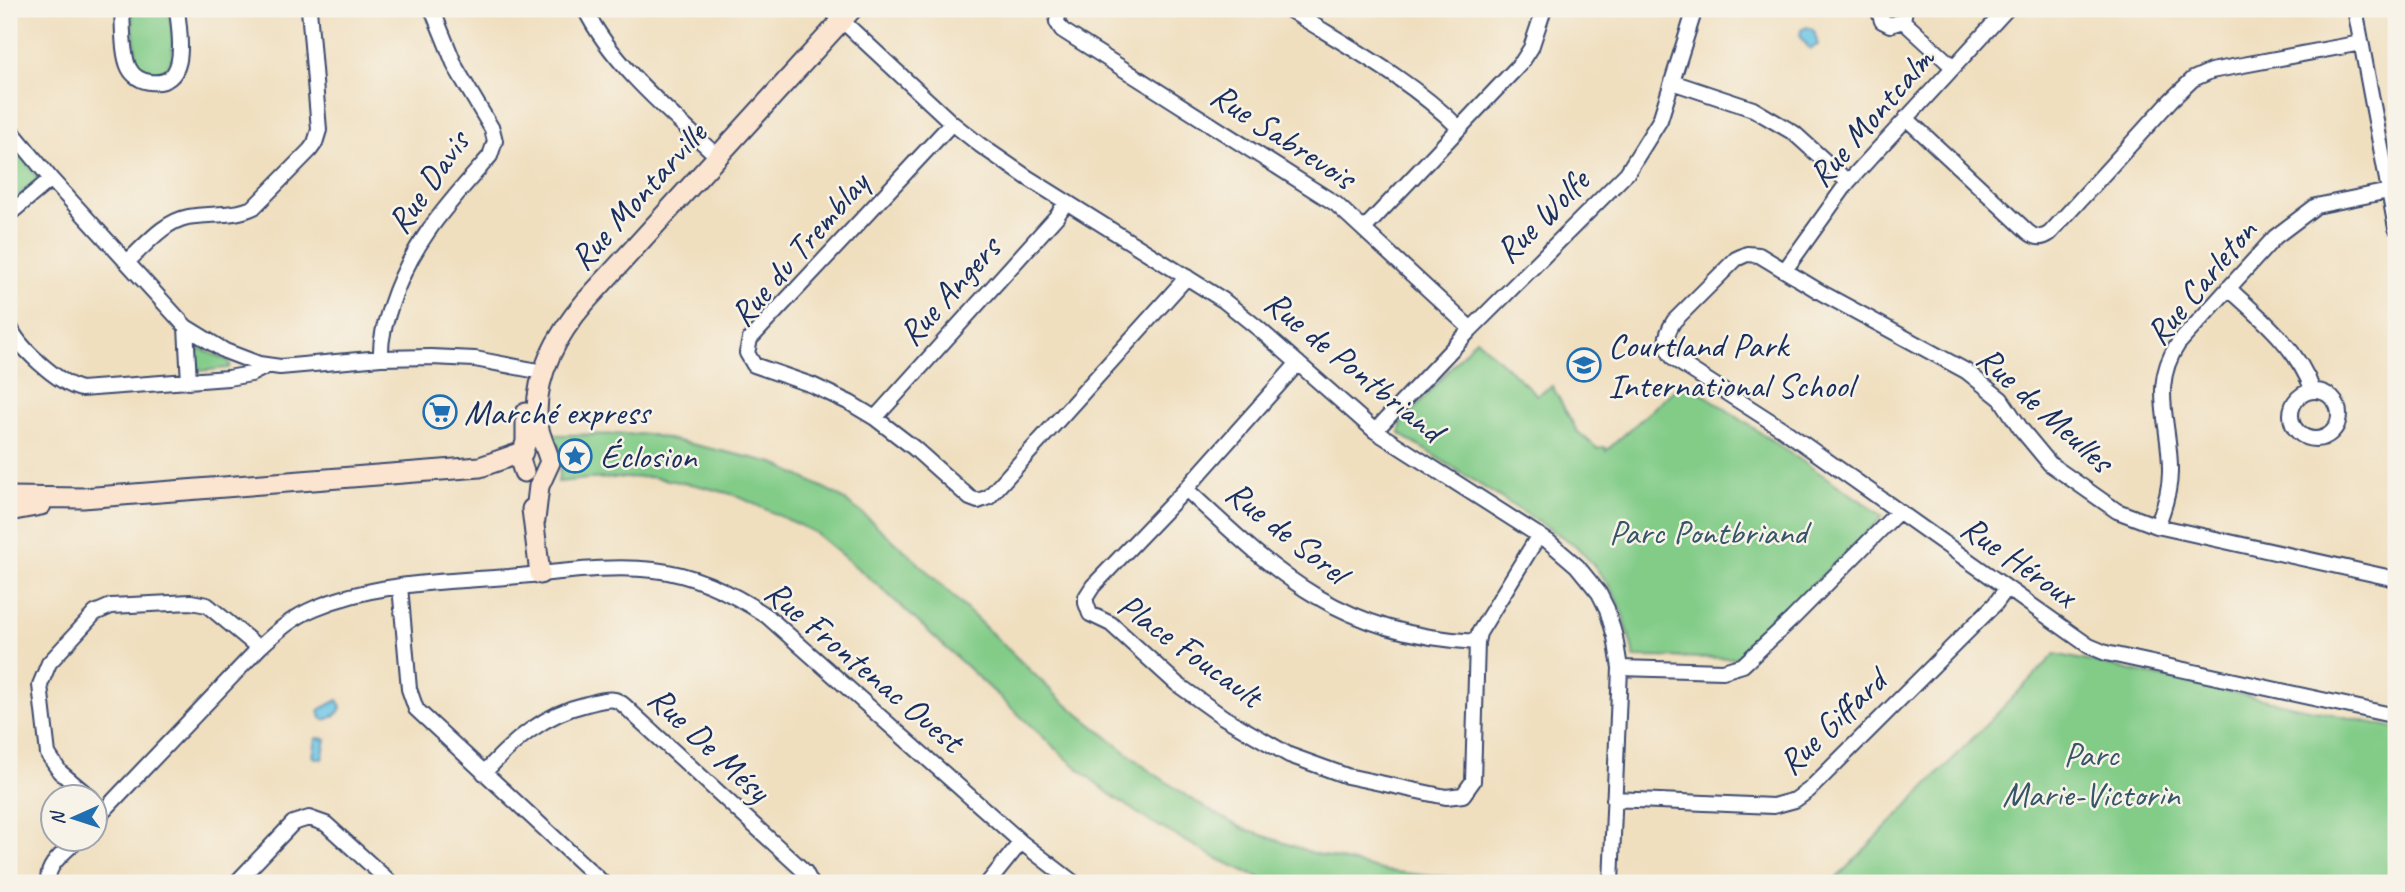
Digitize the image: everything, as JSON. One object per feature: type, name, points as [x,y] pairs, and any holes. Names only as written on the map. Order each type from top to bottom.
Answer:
[{"type":"street","points":[[122,9],[128,66],[139,79],[156,82],[171,75],[180,61],[177,9]]},
{"type":"street","points":[[127,262],[176,220],[254,208],[313,146],[319,130],[309,9]]},
{"type":"street","name":"Rue Davis","points":[[381,358],[380,345],[385,324],[410,258],[437,216],[490,156],[494,145],[492,129],[456,68],[432,9]]},
{"type":"street","points":[[585,9],[596,29],[620,60],[713,152]]},
{"type":"street","name":"Rue Sabrevois","points":[[1059,9],[1057,22],[1062,30],[1336,204],[1471,329]]},
{"type":"street","points":[[1288,9],[1409,85],[1459,128]]},
{"type":"street","points":[[1364,229],[1525,58],[1544,9]]},
{"type":"street","name":"Rue Wolfe","points":[[1375,432],[1471,329],[1627,173],[1660,120],[1695,9]]},
{"type":"street","points":[[1878,9],[1879,17],[1885,24],[1895,25],[1904,15],[1953,67]]},
{"type":"street","name":"Rue Montcalm","points":[[1786,270],[1848,182],[2007,9]]},
{"type":"street","points":[[2355,9],[2396,228]]},
{"type":"street","name":"Rue Montarville","points":[[540,574],[535,520],[538,489],[531,463],[542,341],[561,310],[713,152],[841,13]]},
{"type":"street","name":"Rue de Pontbriand","points":[[841,13],[952,123],[996,156],[1242,314],[1375,432],[1539,536],[1577,566],[1599,593],[1607,609],[1620,668],[1611,883]]},
{"type":"street","points":[[1906,118],[2028,232],[2042,238],[2050,233],[2171,100],[2199,76],[2217,69],[2361,43]]},
{"type":"street","points":[[1672,82],[1754,109],[1794,133],[1848,182]]},
{"type":"street","name":"Rue du Tremblay","points":[[952,123],[750,339],[747,346],[749,360],[758,368],[812,386],[875,418],[914,448],[970,498],[978,501],[986,499],[1187,277]]},
{"type":"street","points":[[9,128],[51,179],[186,327],[225,351],[267,366],[290,367],[381,358],[459,358],[538,371]]},
{"type":"street","points":[[9,214],[51,179]]},
{"type":"street","name":"Rue Carleton","points":[[2157,526],[2167,496],[2170,473],[2163,376],[2168,359],[2178,344],[2275,237],[2316,206],[2389,191]]},
{"type":"street","name":"Rue Angers","points":[[875,418],[1057,216],[1066,202]]},
{"type":"street","name":"Rue de Meulles","points":[[1666,338],[1674,321],[1739,257],[1759,254],[1822,293],[1966,371],[2001,399],[2050,464],[2118,511],[2157,526],[2396,579]]},
{"type":"street","points":[[2228,288],[2275,331],[2307,373],[2313,391]]},
{"type":"street","points":[[9,324],[14,337],[22,346],[61,380],[75,388],[91,390],[189,382],[251,374],[267,366]]},
{"type":"street","points":[[186,327],[189,382]]},
{"type":"street","name":"Rue Héroux","points":[[1666,338],[1669,353],[1674,359],[1781,428],[2083,643],[2100,651],[2396,716]]},
{"type":"street","name":"Place Foucault","points":[[1297,363],[1186,489],[1088,591],[1086,603],[1094,617],[1111,624],[1177,684],[1223,717],[1289,755],[1347,776],[1446,797],[1463,794],[1471,786],[1474,776],[1477,642],[1483,624],[1539,536]]},
{"type":"street","points":[[9,497],[83,498],[531,463]]},
{"type":"street","name":"Rue de Sorel","points":[[1186,489],[1267,563],[1310,594],[1337,609],[1395,630],[1435,638],[1477,642]]},
{"type":"street","points":[[9,511],[83,498]]},
{"type":"street","points":[[1620,668],[1723,671],[1743,665],[1898,512]]},
{"type":"street","name":"Rue Frontenac Ouest","points":[[108,791],[258,648],[282,627],[317,607],[366,592],[400,586],[611,569],[654,570],[677,575],[746,602],[767,615],[1021,842],[1074,883]]},
{"type":"street","points":[[400,586],[412,701],[416,709],[603,883]]},
{"type":"street","name":"Rue Giffard","points":[[1614,799],[1764,806],[1795,800],[1805,794],[1838,761],[2007,588]]},
{"type":"street","points":[[75,784],[60,772],[48,754],[40,685],[49,663],[95,613],[111,606],[191,601],[207,605],[258,648]]},
{"type":"street","name":"Rue De Mésy","points":[[484,773],[514,741],[535,725],[579,706],[606,699],[615,700],[805,872],[811,883]]},
{"type":"street","points":[[236,883],[288,828],[309,818],[326,824],[391,883]]},
{"type":"street","points":[[988,883],[1021,842]]},
{"type":"street","points":[[49,883],[49,870],[63,854]]},
{"type":"green space","points":[[131,9],[169,9],[173,51],[171,61],[159,72],[147,72],[137,63]]},
{"type":"green space","points":[[9,145],[14,147],[37,177],[36,181],[10,203]]},
{"type":"green space","name":"Parc Pontbriand","points":[[1476,339],[1537,395],[1552,386],[1577,431],[1598,449],[1605,447],[1606,451],[1684,381],[1883,516],[1738,658],[1634,657],[1615,596],[1599,572],[1575,545],[1400,434],[1401,424]]},
{"type":"green space","points":[[199,348],[227,360],[229,368],[199,371],[196,354]]},
{"type":"green space","points":[[647,434],[774,463],[836,494],[912,557],[1060,699],[1147,769],[1207,809],[1242,828],[1313,853],[1386,871],[1431,876],[1586,883],[1276,883],[1218,859],[1146,819],[1108,793],[1066,758],[880,587],[814,532],[735,495],[696,485],[651,477],[558,482],[562,453],[553,435]]},
{"type":"green space","name":"Parc Marie-Victorin","points":[[2055,654],[2396,728],[2396,883],[1832,883]]},
{"type":"water","points":[[1807,27],[1814,31],[1818,45],[1810,49],[1800,37],[1801,30]]},
{"type":"water","points":[[338,700],[341,708],[338,713],[324,720],[321,718],[319,710]]},
{"type":"water","points":[[316,738],[326,739],[322,759],[313,757]]},
{"type":"place","name":"Courtland Park International School","points":[[1584,365]]},
{"type":"place","name":"Marché express","points":[[440,412]]},
{"type":"place","name":"Éclosion","points":[[575,456]]}]
